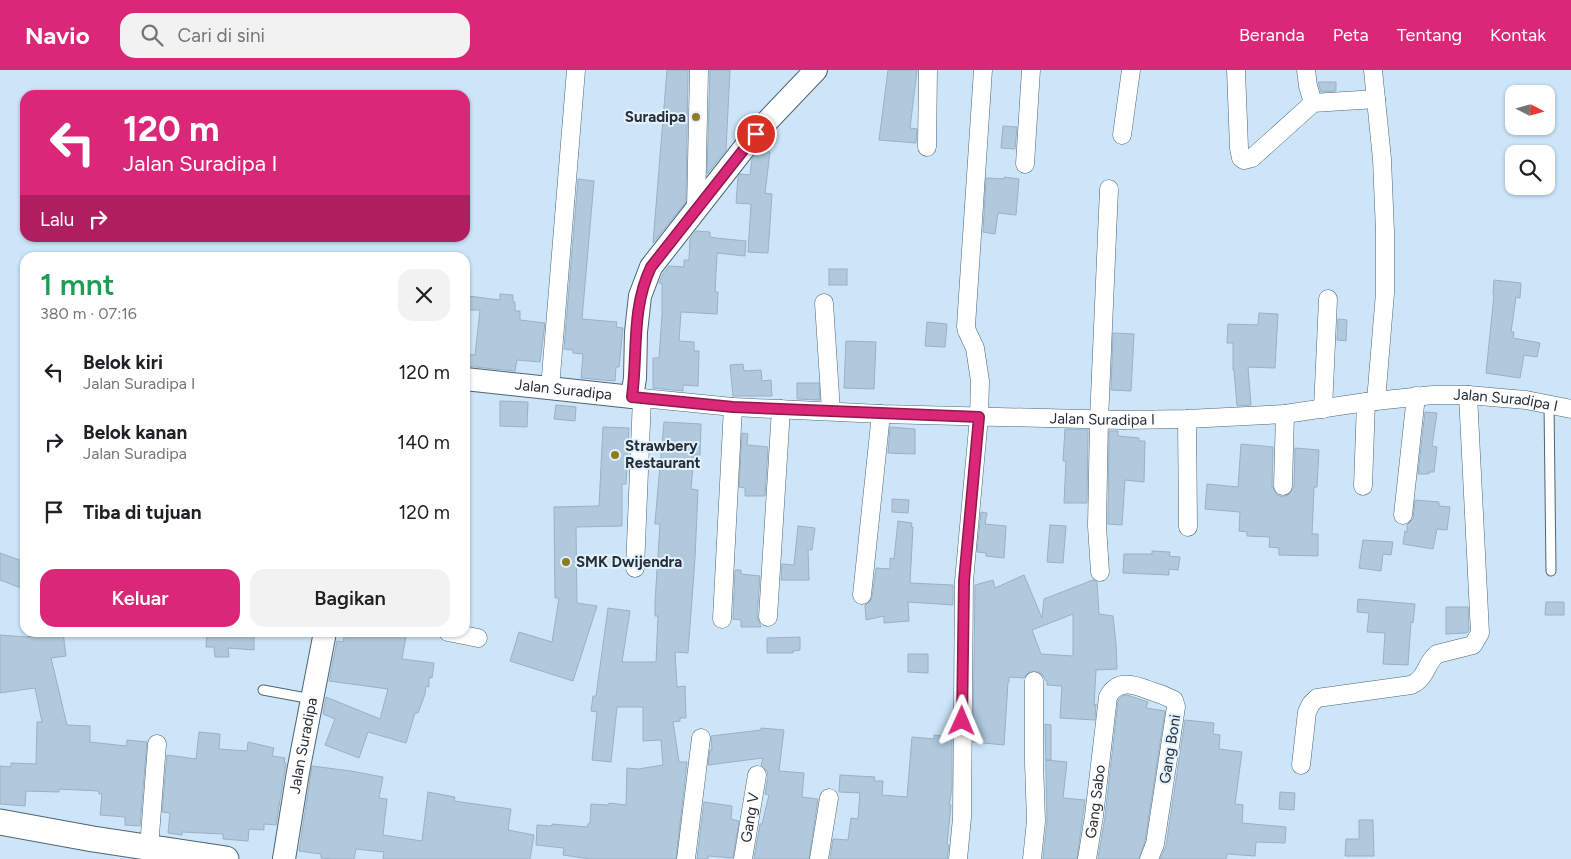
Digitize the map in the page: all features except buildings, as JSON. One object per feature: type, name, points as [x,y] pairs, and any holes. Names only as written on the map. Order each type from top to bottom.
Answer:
[{"type":"main road","points":[[0,822],[149,848],[226,859]]},
{"type":"street","points":[[550,388],[576,70]]},
{"type":"street","points":[[696,209],[699,70]]},
{"type":"street","name":"Jalan Suradipa","points":[[470,380],[637,398],[635,370],[638,310],[643,283],[651,267],[756,134],[816,70]]},
{"type":"street","points":[[928,70],[928,148]]},
{"type":"street","points":[[958,859],[962,818],[964,581],[979,417],[980,381],[975,348],[966,326],[983,70]]},
{"type":"street","points":[[1025,164],[1031,70]]},
{"type":"street","points":[[1122,135],[1131,70]]},
{"type":"street","points":[[1236,70],[1239,148],[1242,159],[1248,160],[1252,158],[1313,103],[1376,99]]},
{"type":"street","points":[[1306,70],[1313,103]]},
{"type":"street","points":[[1363,486],[1384,293],[1385,232],[1382,159],[1373,70]]},
{"type":"street","points":[[1100,572],[1097,526],[1099,420],[1109,189]]},
{"type":"street","points":[[1323,409],[1328,299]]},
{"type":"street","points":[[824,303],[831,411]]},
{"type":"street","points":[[1301,765],[1307,712],[1317,698],[1411,685],[1419,682],[1433,657],[1437,654],[1473,644],[1480,633],[1468,395]]},
{"type":"street","name":"Jalan Suradipa I","points":[[637,398],[733,407],[881,414],[1099,420],[1187,419],[1285,414],[1416,396],[1468,395],[1526,400],[1571,409]]},
{"type":"street","points":[[1403,515],[1416,396]]},
{"type":"street","points":[[635,568],[637,398]]},
{"type":"street","points":[[722,619],[733,407]]},
{"type":"street","points":[[768,617],[781,409]]},
{"type":"street","points":[[862,595],[881,414]]},
{"type":"street","points":[[1283,486],[1285,414]]},
{"type":"street","points":[[1187,419],[1188,527]]},
{"type":"street","points":[[470,636],[478,638]]},
{"type":"street","name":"Jalan Suradipa","points":[[284,859],[324,637]]},
{"type":"street","points":[[1032,859],[1036,820],[1034,681]]},
{"type":"street","name":"Gang Boni","points":[[1102,745],[1108,697],[1120,685],[1132,684],[1169,697],[1176,703],[1155,844],[1149,859]]},
{"type":"street","points":[[686,859],[701,738]]},
{"type":"street","points":[[149,848],[157,744]]},
{"type":"street","name":"Gang Sabo","points":[[1087,859],[1102,745]]},
{"type":"street","name":"Gang V","points":[[743,859],[757,775]]},
{"type":"street","points":[[819,859],[829,798]]},
{"type":"lane","points":[[1549,404],[1551,571]]},
{"type":"lane","points":[[263,690],[312,699]]},
{"type":"place","name":"Suradipa","points":[[696,117]]},
{"type":"place","name":"Strawbery Restaurant","points":[[615,455]]},
{"type":"place","name":"SMK Dwijendra","points":[[566,562]]},
{"type":"route","points":[[756,134],[671,240],[651,267],[643,283],[638,310],[635,378],[632,397],[733,407],[979,417],[964,581],[962,721]]}]
